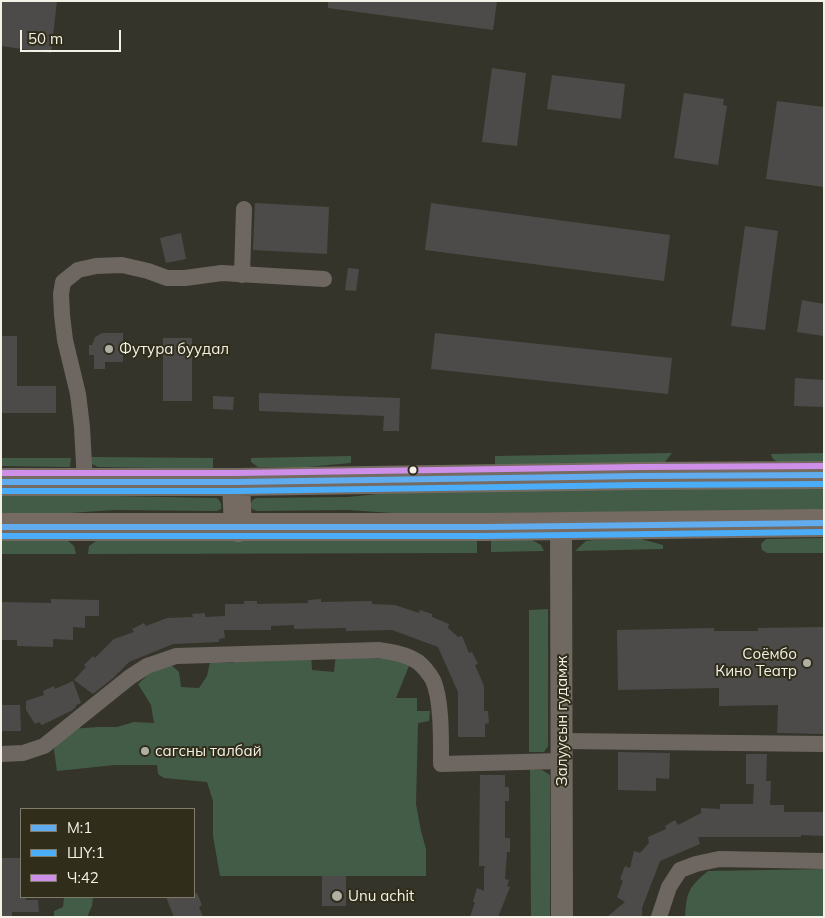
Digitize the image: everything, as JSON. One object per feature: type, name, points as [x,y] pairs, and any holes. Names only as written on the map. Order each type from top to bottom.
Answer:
[{"type":"highway","points":[[1,482],[236,482],[824,475]]},
{"type":"highway","points":[[236,482],[238,528]]},
{"type":"highway","points":[[1,527],[238,528],[824,523]]},
{"type":"street","points":[[242,274],[244,209]]},
{"type":"street","points":[[84,482],[82,427],[78,394],[65,340],[62,315],[61,294],[63,282],[78,270],[96,266],[122,265],[167,278],[185,278],[222,273],[324,279]]},
{"type":"street","name":"Залуусын гудамж","points":[[561,526],[562,917]]},
{"type":"street","points":[[1,754],[23,754],[44,746],[130,677],[147,666],[176,656],[378,650],[399,654],[419,663],[432,679],[438,697],[441,764],[562,751],[824,744]]},
{"type":"street","points":[[659,917],[669,887],[680,870],[696,864],[719,859],[824,861]]},
{"type":"green space","points":[[672,453],[665,462],[495,467],[495,456]]},
{"type":"green space","points":[[824,453],[824,461],[779,462],[771,454]]},
{"type":"green space","points":[[351,456],[351,463],[307,467],[258,467],[251,462],[251,458]]},
{"type":"green space","points":[[91,457],[213,458],[213,469],[98,467],[92,464]]},
{"type":"green space","points":[[1,458],[71,458],[70,467],[1,466]]},
{"type":"green space","points":[[824,487],[824,510],[407,514],[348,510],[257,511],[252,509],[251,505],[252,501],[257,498],[348,497],[406,491]]},
{"type":"green space","points":[[1,491],[66,491],[114,496],[217,498],[221,503],[221,509],[217,511],[113,510],[42,515],[1,515]]},
{"type":"green space","points":[[824,538],[824,553],[767,553],[762,550],[761,544],[766,539]]},
{"type":"green space","points":[[477,539],[477,553],[88,554],[89,546],[96,541]]},
{"type":"green space","points":[[491,539],[532,540],[541,545],[544,551],[491,552]]},
{"type":"green space","points":[[641,539],[663,545],[663,549],[575,551],[586,541]]},
{"type":"green space","points":[[1,540],[67,540],[74,546],[76,554],[1,554]]},
{"type":"green space","points":[[548,609],[548,746],[544,752],[529,752],[529,610]]},
{"type":"green space","points":[[241,650],[311,652],[312,670],[334,672],[336,654],[411,661],[396,698],[417,698],[417,711],[430,711],[429,721],[418,723],[416,804],[426,849],[426,876],[220,876],[213,836],[213,801],[207,782],[164,778],[158,774],[157,765],[115,765],[57,771],[54,750],[57,736],[71,729],[117,727],[134,722],[154,723],[151,705],[138,684],[150,673],[170,664],[179,672],[181,687],[199,688],[207,676],[210,662],[233,663]]},
{"type":"green space","points":[[530,769],[542,770],[550,775],[550,917],[531,917]]},
{"type":"green space","points":[[824,869],[824,917],[685,917],[688,896],[692,886],[708,871]]},
{"type":"green space","points":[[64,898],[93,898],[92,906],[87,917],[54,917],[54,911],[63,907]]},
{"type":"building","points":[[1,1],[57,1],[51,53],[1,46]]},
{"type":"building","points":[[328,1],[497,1],[493,30],[328,8]]},
{"type":"building","points":[[492,68],[526,73],[517,146],[482,142]]},
{"type":"building","points":[[552,75],[625,84],[621,119],[547,109]]},
{"type":"building","points":[[684,93],[724,99],[723,105],[727,106],[718,165],[674,158]]},
{"type":"building","points":[[777,101],[824,107],[824,187],[766,179]]},
{"type":"building","points":[[255,203],[329,207],[327,254],[253,250]]},
{"type":"building","points":[[431,203],[670,235],[664,281],[425,250]]},
{"type":"building","points":[[745,226],[778,231],[765,330],[731,326]]},
{"type":"building","points":[[181,233],[186,259],[166,263],[160,238]]},
{"type":"building","points":[[348,268],[359,269],[356,291],[345,290]]},
{"type":"building","points":[[802,300],[824,304],[824,336],[797,332]]},
{"type":"building","name":"Футура буудал","points":[[102,333],[123,333],[123,362],[105,362],[105,369],[94,369],[94,355],[89,355],[89,345],[92,345],[95,337]]},
{"type":"building","points":[[435,333],[672,358],[668,394],[431,369]]},
{"type":"building","points":[[1,336],[17,336],[17,386],[56,386],[56,413],[1,413]]},
{"type":"building","points":[[163,338],[192,338],[192,401],[163,401]]},
{"type":"building","points":[[795,378],[824,380],[824,407],[794,406]]},
{"type":"building","points":[[259,393],[400,398],[399,431],[383,431],[384,416],[259,411]]},
{"type":"building","points":[[213,396],[234,397],[233,410],[213,409]]},
{"type":"building","points":[[51,599],[99,600],[99,616],[85,616],[85,628],[73,627],[73,640],[53,639],[53,647],[17,646],[17,640],[1,640],[1,602],[51,603]]},
{"type":"building","points":[[321,599],[321,602],[372,601],[372,604],[395,605],[419,613],[420,610],[432,614],[432,617],[449,624],[448,628],[458,637],[462,636],[469,653],[472,652],[478,664],[475,665],[484,686],[484,711],[488,711],[489,723],[485,724],[485,737],[458,737],[458,692],[438,647],[392,630],[346,631],[346,628],[294,629],[294,625],[271,626],[271,630],[224,630],[225,638],[219,639],[219,642],[173,644],[129,662],[93,694],[74,680],[93,656],[95,658],[114,639],[134,632],[132,629],[144,623],[146,626],[167,618],[193,617],[192,614],[205,613],[205,617],[225,616],[225,604],[244,604],[244,601],[257,601],[257,604],[308,603],[308,600]]},
{"type":"building","points":[[824,627],[824,734],[777,733],[778,705],[719,706],[719,688],[618,690],[617,630],[714,628],[714,631],[758,631],[758,628]]},
{"type":"building","points":[[73,681],[81,703],[76,705],[71,711],[42,725],[39,722],[35,724],[26,710],[26,701],[44,695],[43,691],[54,686],[55,689]]},
{"type":"building","points":[[1,705],[20,705],[21,731],[1,731]]},
{"type":"building","points":[[618,752],[670,753],[669,779],[656,778],[656,791],[618,790]]},
{"type":"building","points":[[746,754],[767,754],[766,781],[771,781],[770,805],[784,805],[784,812],[824,812],[824,836],[698,837],[700,844],[660,861],[642,908],[642,917],[607,917],[625,902],[617,897],[623,881],[620,879],[625,866],[630,868],[634,851],[640,853],[649,843],[648,837],[666,829],[665,826],[675,820],[678,825],[701,813],[701,808],[720,809],[720,804],[753,804],[754,784],[746,784]]},
{"type":"building","points":[[480,775],[505,775],[505,787],[509,787],[509,801],[505,801],[505,838],[510,838],[510,852],[507,852],[505,879],[509,880],[507,886],[510,887],[498,917],[470,917],[477,888],[484,891],[485,866],[479,866]]},
{"type":"building","points":[[1,858],[20,858],[20,898],[38,900],[39,912],[12,912],[12,917],[1,917]]},
{"type":"building","points":[[322,876],[346,876],[346,906],[322,906]]},
{"type":"building","points":[[197,893],[202,905],[199,907],[203,917],[174,917],[166,898],[195,898],[195,894]]},
{"type":"transit line","name":"Ч:42","points":[[1,473],[236,473],[824,466]]},
{"type":"transit line","name":"М:1","points":[[1,482],[236,482],[824,475]]},
{"type":"transit line","name":"ШҮ:1","points":[[1,491],[236,491],[824,484]]},
{"type":"transit line","name":"М:1","points":[[1,527],[485,527],[824,523]]},
{"type":"transit line","name":"ШҮ:1","points":[[1,536],[485,536],[824,532]]},
{"type":"place","name":"Футура буудал","points":[[109,349]]},
{"type":"place","name":"Соёмбо Кино Театр","points":[[807,663]]},
{"type":"place","name":"сагсны талбай","points":[[145,751]]},
{"type":"place","name":"Unu achit","points":[[337,896]]}]
